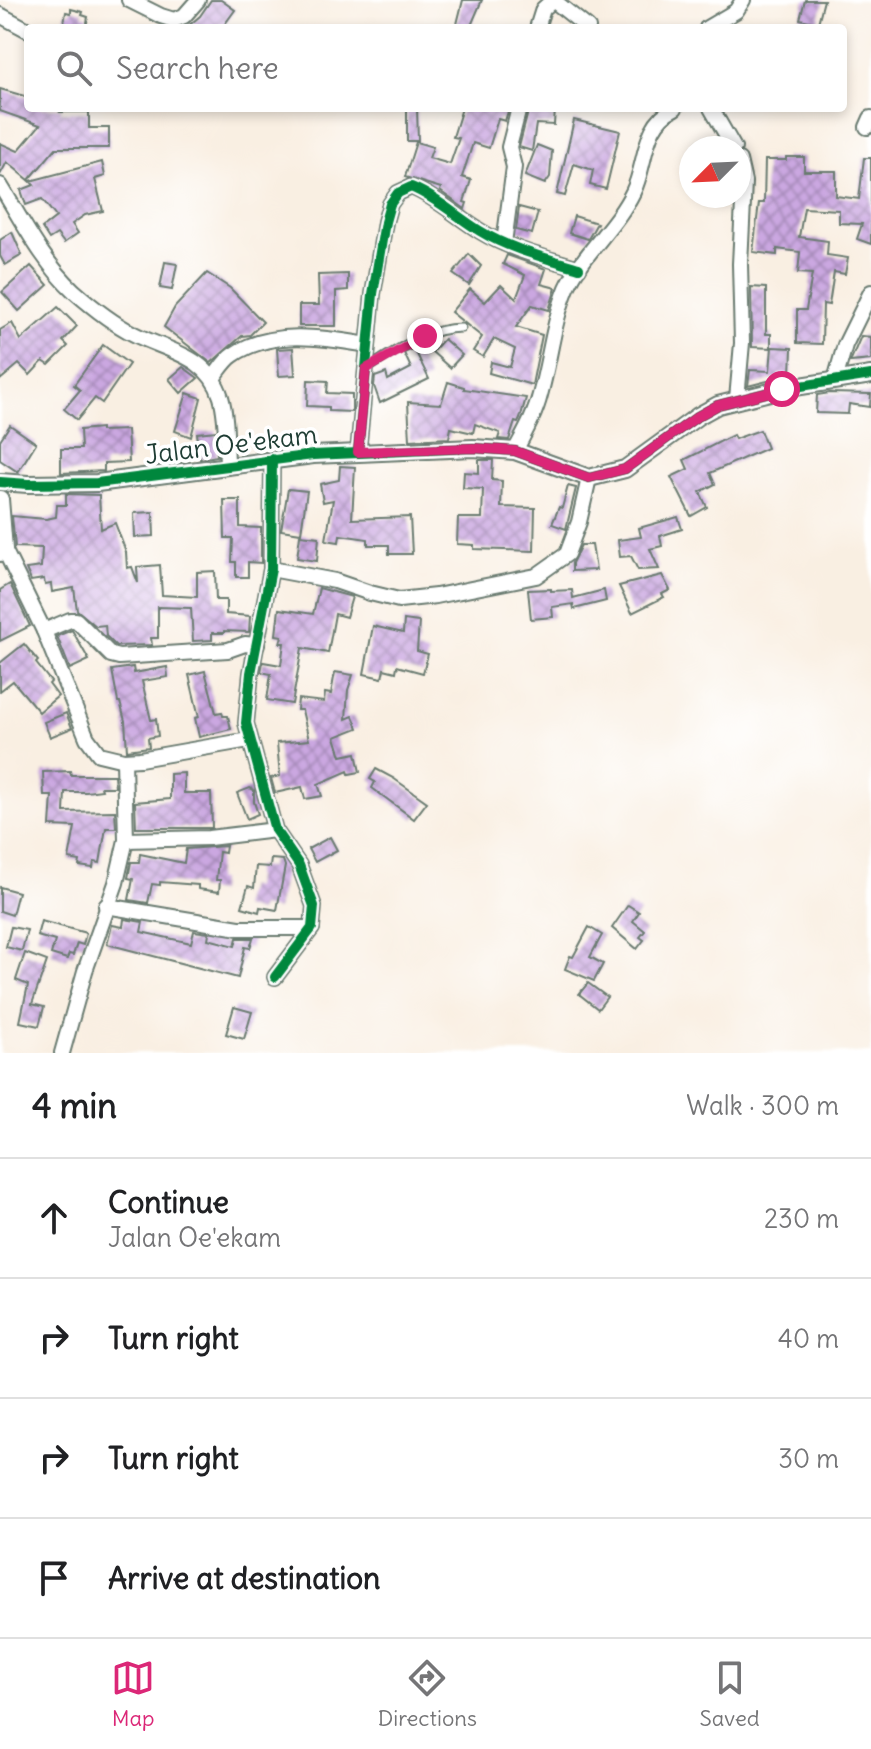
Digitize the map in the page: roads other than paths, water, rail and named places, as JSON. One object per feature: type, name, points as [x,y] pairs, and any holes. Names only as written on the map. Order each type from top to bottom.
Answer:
[{"type":"street","points":[[129,0],[172,24],[198,0]]},
{"type":"street","points":[[538,24],[543,9],[553,0],[583,24]]},
{"type":"street","points":[[714,24],[736,11],[743,0]]},
{"type":"street","points":[[0,15],[24,28]]},
{"type":"street","points":[[504,243],[514,167],[509,147],[518,112]]},
{"type":"street","points":[[515,451],[534,417],[567,288],[634,191],[655,124],[665,112]]},
{"type":"street","points":[[713,112],[727,136]]},
{"type":"street","points":[[0,185],[21,223],[48,261],[75,291],[132,333],[189,357],[213,378],[221,397],[227,464]]},
{"type":"street","points":[[358,452],[373,294],[385,222],[390,204],[398,193],[411,187],[424,192],[483,233],[579,268]]},
{"type":"street","points":[[737,399],[742,343],[740,264],[743,208]]},
{"type":"street","points":[[835,380],[845,345],[871,292]]},
{"type":"street","points":[[213,378],[232,355],[272,340],[320,337],[368,345]]},
{"type":"street","points":[[271,569],[335,581],[399,600],[436,596],[536,576],[567,554],[579,522],[589,478],[625,469],[698,416],[737,399],[871,375]]},
{"type":"street","name":"Jalan Oe'ekam","points":[[0,482],[97,483],[272,459],[473,448],[515,451],[589,478]]},
{"type":"street","points":[[272,459],[271,569],[248,706],[249,740],[275,830],[299,865],[314,906],[312,928],[275,977]]},
{"type":"street","points":[[0,499],[2,551],[44,631],[94,750],[104,756],[124,760],[249,740]]},
{"type":"street","points":[[44,631],[76,620],[107,651],[119,657],[228,650],[245,644],[257,645]]},
{"type":"street","points":[[62,1053],[106,906],[116,883],[126,840],[124,760]]},
{"type":"street","points":[[126,840],[209,838],[275,830]]},
{"type":"street","points":[[106,906],[239,928],[312,928]]},
{"type":"lane","points":[[366,369],[425,336],[448,328],[461,328]]}]
